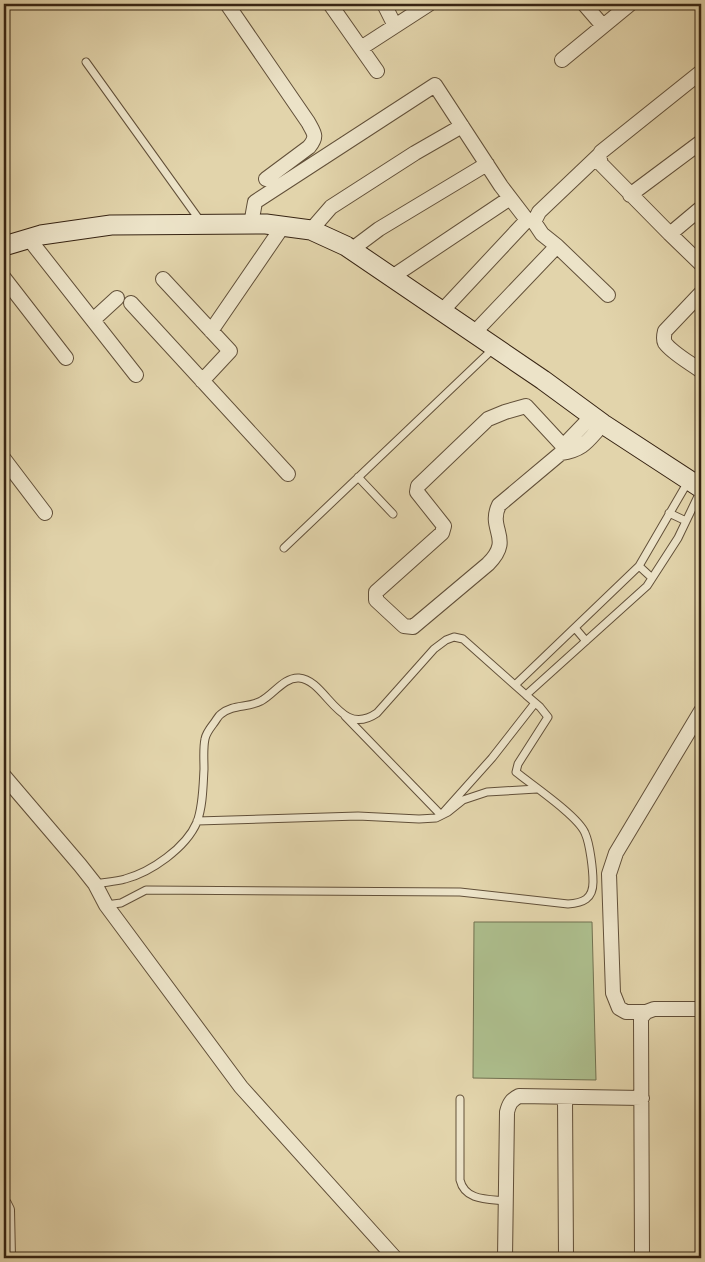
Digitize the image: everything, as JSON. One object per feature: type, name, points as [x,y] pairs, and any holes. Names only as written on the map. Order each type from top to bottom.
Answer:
[{"type":"street","points":[[227,4],[308,122],[315,137],[308,147],[266,179]]},
{"type":"street","points":[[330,4],[377,71]]},
{"type":"street","points":[[384,4],[395,26]]},
{"type":"street","points":[[361,48],[429,4]]},
{"type":"street","points":[[584,4],[603,26]]},
{"type":"street","points":[[562,60],[630,4]]},
{"type":"street","points":[[608,295],[542,234],[534,222],[539,212],[601,152],[701,72]]},
{"type":"street","points":[[251,224],[255,202],[436,85],[487,164],[527,220],[442,312]]},
{"type":"street","points":[[311,230],[331,207],[462,126]]},
{"type":"street","points":[[630,196],[701,142]]},
{"type":"street","points":[[599,155],[601,164],[630,196],[701,264]]},
{"type":"street","points":[[351,250],[378,229],[487,164]]},
{"type":"street","points":[[392,277],[510,198]]},
{"type":"street","points":[[670,234],[701,208]]},
{"type":"street","points":[[4,246],[41,235],[111,225],[251,224],[311,230],[351,250],[392,277],[598,420],[697,486]]},
{"type":"street","points":[[211,331],[282,226]]},
{"type":"street","points":[[29,239],[136,375]]},
{"type":"street","points":[[474,333],[557,246]]},
{"type":"street","points":[[4,278],[66,358]]},
{"type":"street","points":[[163,279],[230,351],[202,381]]},
{"type":"street","points":[[701,293],[665,331],[663,337],[670,348],[701,371]]},
{"type":"street","points":[[93,320],[117,298]]},
{"type":"street","points":[[131,303],[288,474]]},
{"type":"street","points":[[562,450],[526,406],[505,412],[488,420],[418,486],[417,492],[444,526],[442,533],[376,592],[376,600],[404,626],[413,627],[497,555],[501,543],[495,512],[499,505],[562,450],[575,451],[580,448],[598,420]]},
{"type":"street","points":[[4,459],[45,514]]},
{"type":"street","points":[[701,711],[616,853],[609,874],[613,993],[619,1008],[626,1012],[701,1009]]},
{"type":"street","points":[[6,783],[46,825],[95,884],[106,905],[241,1087],[395,1258]]},
{"type":"street","points":[[642,1258],[640,1024],[641,1018],[646,1012]]},
{"type":"street","points":[[505,1258],[508,1112],[509,1105],[513,1099],[518,1096],[642,1098]]},
{"type":"street","points":[[565,1097],[566,1258]]},
{"type":"street","points":[[4,1204],[7,1210],[8,1258]]},
{"type":"lane","points":[[86,62],[202,224]]},
{"type":"lane","points":[[284,548],[494,347]]},
{"type":"lane","points":[[358,477],[393,514]]},
{"type":"lane","points":[[515,685],[639,566],[670,514],[697,486]]},
{"type":"lane","points":[[526,695],[647,586],[678,538],[686,521],[697,486]]},
{"type":"lane","points":[[670,514],[686,521]]},
{"type":"lane","points":[[639,566],[652,578]]},
{"type":"lane","points":[[575,628],[586,640]]},
{"type":"lane","points":[[106,905],[121,903],[146,890],[460,892],[568,904],[580,904],[589,896],[593,888],[593,870],[585,832],[577,822],[516,772],[518,764],[548,717],[535,703],[463,639],[454,637],[446,640],[434,649],[377,713],[368,719],[345,716]]},
{"type":"lane","points":[[95,884],[124,879],[149,869],[180,846],[190,835],[198,821],[205,739],[220,714],[231,708],[260,702],[289,680],[299,678],[311,683],[441,815]]},
{"type":"lane","points":[[441,815],[492,758],[535,703]]},
{"type":"lane","points":[[198,821],[358,816],[419,820],[436,818],[463,800],[487,792],[538,789]]},
{"type":"lane","points":[[460,1099],[460,1180],[462,1187],[473,1197],[506,1201]]},
{"type":"green space","points":[[474,922],[592,922],[596,1080],[473,1078]]}]
